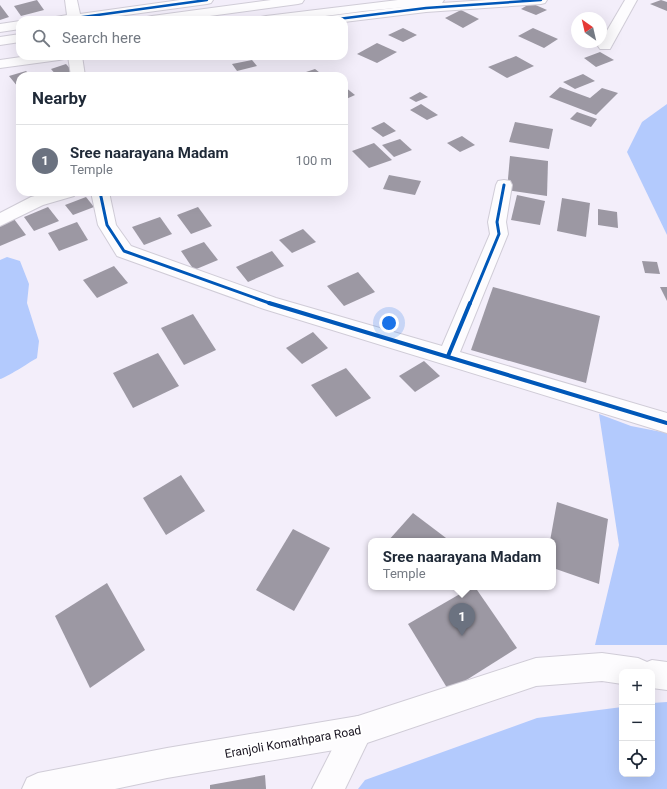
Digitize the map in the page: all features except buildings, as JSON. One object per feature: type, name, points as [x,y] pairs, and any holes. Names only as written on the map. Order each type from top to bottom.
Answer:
[{"type":"main road","points":[[68,16],[71,0]]},
{"type":"main road","points":[[89,16],[207,0]]},
{"type":"main road","points":[[181,16],[298,0]]},
{"type":"main road","points":[[296,16],[363,7],[438,0]]},
{"type":"main road","points":[[348,18],[426,8],[541,0]]},
{"type":"main road","points":[[607,42],[631,0]]},
{"type":"main road","points":[[0,28],[16,26]]},
{"type":"main road","points":[[0,41],[16,39]]},
{"type":"main road","points":[[0,55],[16,53]]},
{"type":"main road","points":[[0,64],[30,60]]},
{"type":"main road","points":[[76,60],[77,72]]},
{"type":"main road","points":[[448,356],[500,234],[497,222],[504,185]]},
{"type":"main road","points":[[0,220],[37,201],[54,196]]},
{"type":"main road","points":[[101,196],[108,225],[124,251],[271,304],[667,422]]},
{"type":"main road","name":"Eranjoli Komathpara Road","points":[[38,789],[167,764],[358,731],[536,672],[602,667],[619,669]]},
{"type":"main road","points":[[655,674],[667,676]]},
{"type":"main road","points":[[328,789],[358,731]]},
{"type":"water","points":[[667,104],[667,235],[627,152],[642,122]]},
{"type":"water","points":[[7,257],[20,261],[29,284],[27,303],[39,341],[37,358],[0,379],[0,260]]},
{"type":"water","points":[[599,414],[631,426],[667,433],[667,645],[595,645],[619,545]]},
{"type":"water","points":[[667,702],[667,789],[358,789],[365,780],[537,718],[619,707],[619,777],[655,777],[655,703]]},
{"type":"cycle path","points":[[90,16],[207,0]]},
{"type":"cycle path","points":[[348,18],[426,8],[541,0]]},
{"type":"cycle path","points":[[448,356],[499,234],[497,222],[504,185]]},
{"type":"cycle path","points":[[101,196],[107,225],[124,251],[271,304],[667,423]]},
{"type":"place","name":"Sree naarayana Madam","points":[[462,636]]}]
